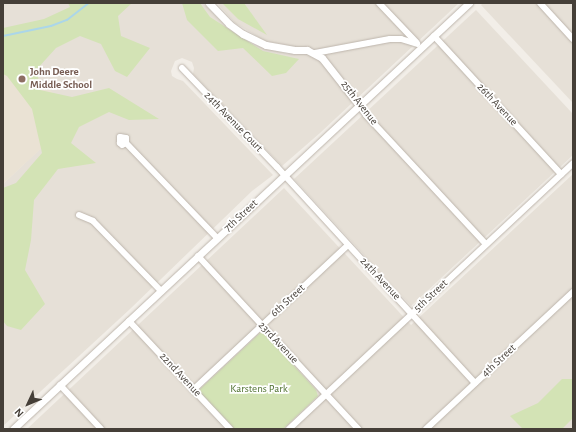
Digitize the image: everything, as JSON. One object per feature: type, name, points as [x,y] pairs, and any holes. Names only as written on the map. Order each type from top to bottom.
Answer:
[{"type":"street","points":[[209,3],[229,24],[243,34],[266,45],[295,50],[307,50],[315,53],[390,39],[401,39],[419,46]]},
{"type":"street","points":[[379,3],[419,46]]},
{"type":"street","name":"7th Street","points":[[13,429],[284,176],[419,46],[434,36],[469,3]]},
{"type":"street","points":[[540,3],[573,39]]},
{"type":"street","name":"26th Avenue","points":[[434,36],[561,174]]},
{"type":"street","name":"25th Avenue","points":[[315,53],[328,64],[366,115],[486,244]]},
{"type":"street","name":"24th Avenue Court","points":[[182,68],[284,176]]},
{"type":"street","points":[[126,143],[217,238]]},
{"type":"street","name":"5th Street","points":[[289,429],[573,163]]},
{"type":"street","name":"24th Avenue","points":[[284,176],[475,383]]},
{"type":"street","points":[[79,215],[94,220],[161,291]]},
{"type":"street","name":"6th Street","points":[[194,390],[348,245]]},
{"type":"street","name":"23rd Avenue","points":[[198,256],[358,429]]},
{"type":"street","name":"4th Street","points":[[426,429],[573,292]]},
{"type":"street","name":"22nd Avenue","points":[[129,321],[230,429]]},
{"type":"street","points":[[60,385],[101,429]]},
{"type":"shaded area","points":[[3,3],[203,3],[238,39],[288,54],[297,47],[265,41],[235,23],[217,3],[459,3],[320,133],[282,166],[193,74],[194,68],[192,62],[182,58],[175,61],[171,71],[172,76],[183,81],[273,175],[252,191],[129,310],[3,426],[3,184],[60,130],[3,41]]},
{"type":"shaded area","points":[[483,3],[573,3],[573,103],[481,5]]},
{"type":"shaded area","points":[[476,10],[573,114],[573,155],[411,306],[294,179]]},
{"type":"shaded area","name":"John Deere Middle School","points":[[5,40],[75,117],[3,184],[3,41]]},
{"type":"shaded area","points":[[573,174],[573,429],[27,429],[284,188],[411,325]]},
{"type":"green space","points":[[68,3],[132,3],[118,16],[121,36],[150,48],[127,77],[115,71],[101,44],[80,36],[56,48],[37,69],[40,90],[72,97],[109,88],[159,119],[129,120],[109,112],[79,127],[71,143],[96,163],[58,169],[34,200],[31,240],[25,270],[45,304],[21,330],[7,326],[3,321],[3,188],[16,183],[42,153],[32,109],[7,76],[3,74],[3,28],[44,19],[70,7]]},
{"type":"green space","points":[[182,3],[200,3],[210,17],[263,51],[299,59],[286,73],[272,76],[243,48],[218,51],[187,20]]},
{"type":"green space","points":[[222,3],[244,3],[267,35],[238,19]]},
{"type":"green space","name":"Karstens Park","points":[[260,333],[265,334],[316,390],[318,396],[283,429],[235,429],[201,394],[200,389]]},
{"type":"green space","points":[[562,379],[573,379],[573,418],[562,429],[523,429],[510,416],[538,403]]},
{"type":"waterway","points":[[3,36],[51,26],[67,20],[89,3]]},
{"type":"place","name":"John Deere Middle School","points":[[22,79]]}]
